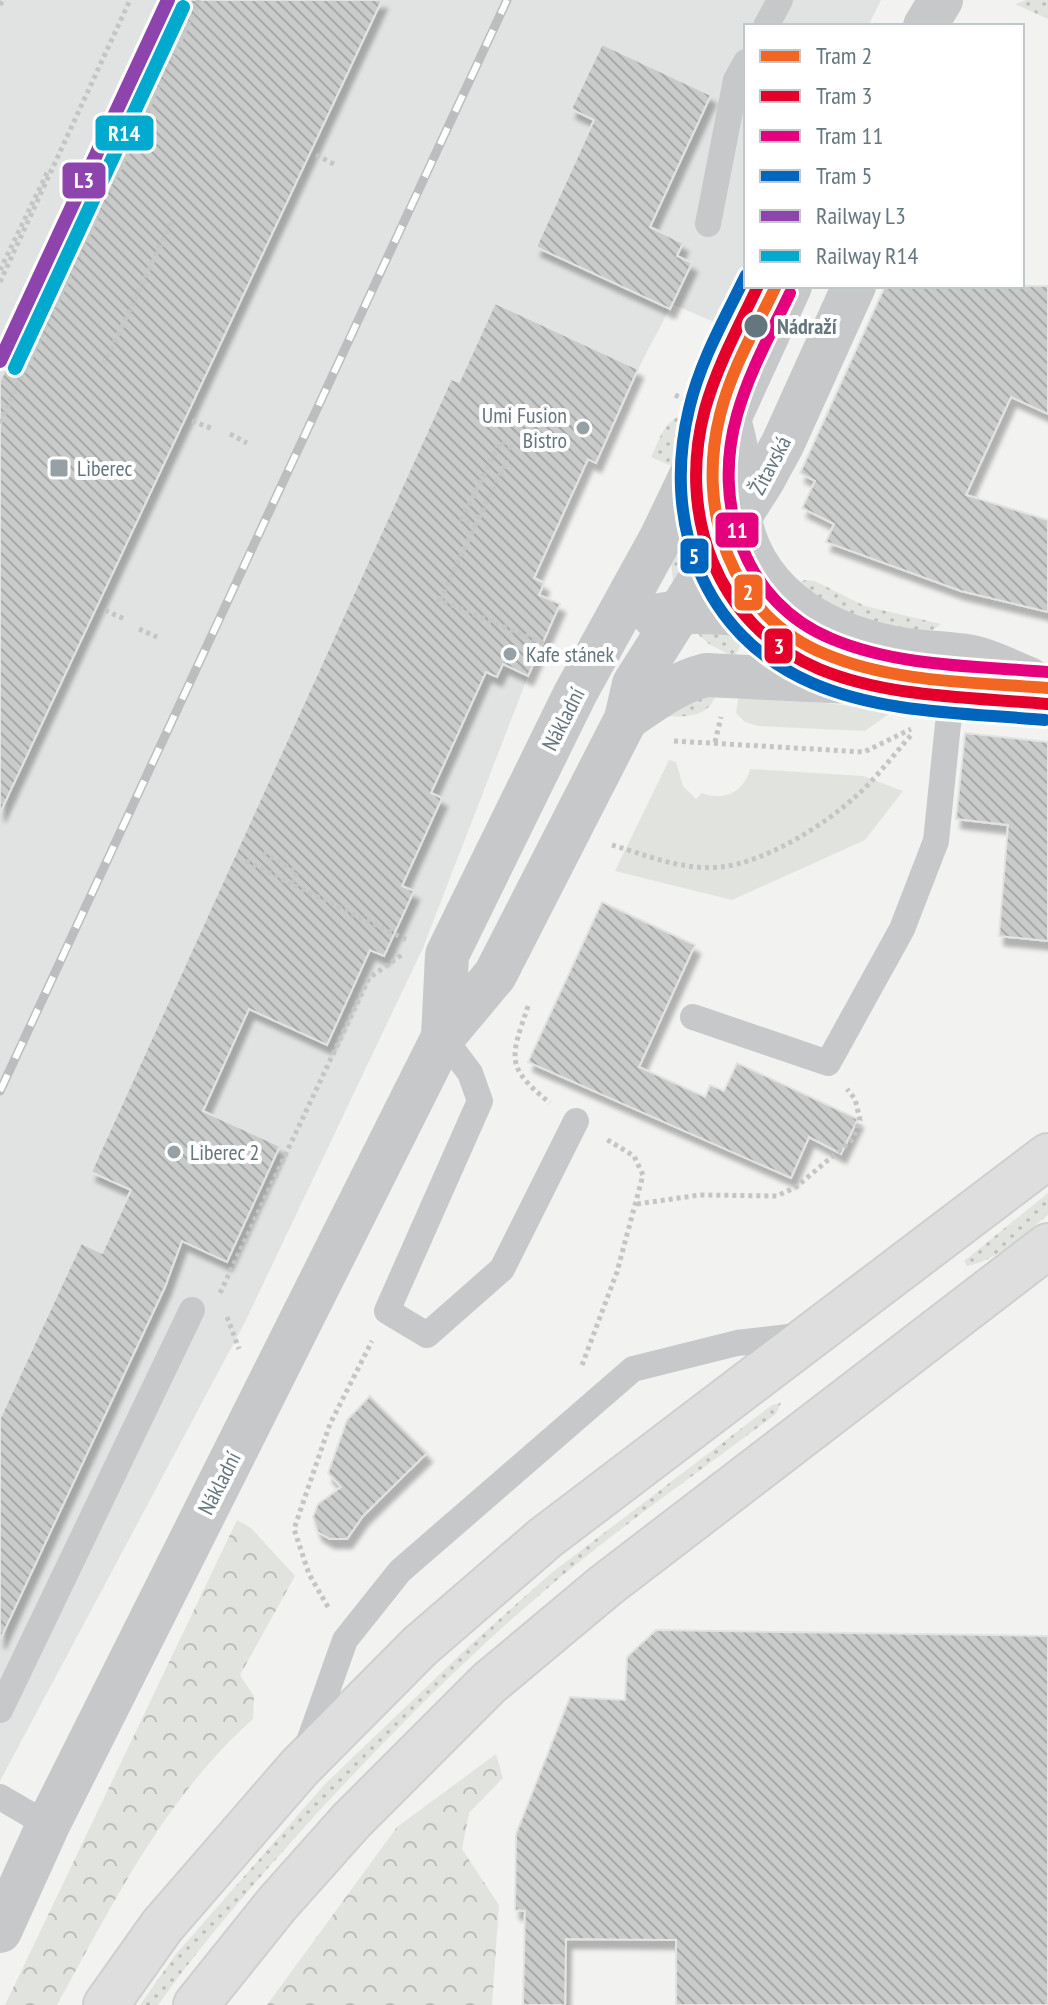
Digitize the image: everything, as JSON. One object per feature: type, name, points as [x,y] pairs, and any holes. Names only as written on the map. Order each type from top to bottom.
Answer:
[{"type":"highway","points":[[106,2005],[162,1926],[299,1768],[420,1646],[545,1538],[1048,1156]]},
{"type":"highway","points":[[198,2003],[277,1904],[351,1821],[489,1683],[605,1586],[1048,1246]]},
{"type":"street","points":[[926,24],[943,0]]},
{"type":"street","points":[[939,24],[943,0]]},
{"type":"street","points":[[789,288],[729,419],[737,456],[740,520],[749,550],[762,575],[801,613],[825,627],[859,640],[905,650],[975,658],[1038,680]]},
{"type":"street","name":"Žitavská","points":[[626,719],[634,684],[671,616],[740,520],[783,443],[853,288]]},
{"type":"street","name":"Nákladní","points":[[443,1037],[447,955],[707,442],[729,419]]},
{"type":"street","points":[[763,480],[756,535],[760,556],[781,596]]},
{"type":"street","points":[[662,536],[654,568],[656,587],[671,616],[696,654],[712,665],[737,675]]},
{"type":"street","points":[[595,658],[618,632],[635,621],[671,616],[743,614],[825,627]]},
{"type":"street","points":[[626,719],[684,681],[706,675],[956,687],[1038,680]]},
{"type":"street","name":"Nákladní","points":[[0,1931],[48,1825],[443,1037],[495,975],[626,719]]},
{"type":"lane","points":[[767,24],[780,0]]},
{"type":"lane","points":[[708,224],[736,80],[744,66]]},
{"type":"lane","points":[[693,1017],[828,1063],[902,929],[936,841],[948,724],[956,687]]},
{"type":"lane","points":[[443,1037],[470,1073],[480,1101],[387,1311],[427,1335],[502,1269],[576,1121]]},
{"type":"lane","points":[[0,1710],[192,1310]]},
{"type":"lane","points":[[299,1768],[345,1640],[400,1571],[557,1433],[633,1369],[737,1343],[812,1335]]},
{"type":"lane","points":[[0,1797],[48,1825]]},
{"type":"path","points":[[0,282],[130,0]]},
{"type":"path","points":[[0,423],[199,0]]},
{"type":"path","points":[[316,155],[336,165]]},
{"type":"path","points":[[0,270],[45,173],[53,165]]},
{"type":"path","points":[[104,364],[173,219]]},
{"type":"path","points":[[192,421],[213,429]]},
{"type":"path","points":[[230,434],[247,443]]},
{"type":"path","points":[[475,526],[462,519],[500,442],[512,448]]},
{"type":"path","points":[[507,460],[440,600],[553,645]]},
{"type":"path","points":[[105,610],[124,619]]},
{"type":"path","points":[[139,629],[157,637]]},
{"type":"path","points":[[612,845],[678,864],[720,867],[763,855],[826,820],[858,795],[921,724],[864,752],[667,740]]},
{"type":"path","points":[[263,853],[297,872],[291,884]]},
{"type":"path","points":[[246,861],[395,933]]},
{"type":"path","points":[[219,1295],[369,978],[403,954],[412,943]]},
{"type":"path","points":[[533,992],[513,1051],[517,1069],[530,1087],[576,1121],[634,1156],[643,1175],[617,1272],[557,1433]]},
{"type":"path","points":[[637,1204],[700,1195],[777,1196],[815,1173],[853,1139],[860,1120],[855,1099],[828,1063]]},
{"type":"path","points":[[224,1309],[240,1352]]},
{"type":"path","points":[[345,1640],[309,1574],[294,1529],[330,1424],[387,1311]]},
{"type":"shaded area","points":[[0,0],[881,0],[869,24],[744,24],[744,274],[719,324],[672,304],[638,369],[596,463],[588,460],[534,578],[544,583],[539,595],[560,604],[528,676],[423,948],[245,1322],[0,1781]]},
{"type":"green space","points":[[1026,0],[1048,0],[1048,19],[1015,4]]},
{"type":"green space","points":[[685,415],[703,421],[677,465],[651,457],[667,425]]},
{"type":"green space","points":[[696,505],[700,541],[674,590],[671,561]]},
{"type":"green space","points":[[815,581],[865,606],[941,624],[926,635],[827,611],[800,582]]},
{"type":"green space","points":[[690,627],[750,629],[734,657],[709,644]]},
{"type":"green space","points":[[717,691],[714,700],[703,711],[688,716],[662,716]]},
{"type":"green space","points":[[739,693],[893,711],[865,731],[758,726],[745,722],[736,713]]},
{"type":"green space","points":[[669,760],[676,762],[683,786],[696,799],[702,793],[718,796],[732,793],[743,784],[750,769],[863,776],[903,791],[865,840],[732,900],[615,871]]},
{"type":"green space","points":[[1048,1193],[1048,1215],[1000,1252],[967,1266],[964,1261]]},
{"type":"green space","points":[[781,1403],[776,1414],[539,1595],[442,1684],[380,1746],[257,1881],[158,2005],[140,2005],[176,1954],[325,1784],[468,1647],[550,1574],[772,1405]]},
{"type":"green space","points":[[237,1520],[251,1528],[295,1576],[240,1675],[254,1696],[253,1719],[193,1782],[167,1817],[120,1891],[57,2005],[5,2005]]},
{"type":"green space","points":[[496,1754],[503,1778],[469,1813],[462,1849],[499,1905],[492,2005],[267,2005],[397,1827]]},
{"type":"building","points":[[178,0],[382,0],[0,813],[0,381]]},
{"type":"building","points":[[602,44],[711,95],[650,227],[683,243],[677,256],[692,263],[670,309],[536,247],[594,120],[571,109]]},
{"type":"building","points":[[1048,286],[1048,414],[1011,397],[966,495],[1048,520],[1048,612],[961,591],[826,542],[834,524],[802,508],[815,481],[800,473],[884,288]]},
{"type":"building","points":[[495,303],[638,369],[596,463],[588,459],[534,578],[544,583],[539,595],[560,604],[528,676],[503,664],[497,677],[486,672],[431,793],[442,798],[402,886],[414,891],[384,956],[370,950],[327,1045],[249,1009],[203,1111],[280,1146],[227,1262],[182,1241],[165,1287],[0,1640],[0,1418],[81,1243],[102,1253],[131,1190],[91,1172],[451,379],[459,382]]},
{"type":"building","points":[[965,733],[1048,742],[1048,941],[999,936],[1008,825],[956,819]]},
{"type":"building","points":[[602,902],[695,945],[639,1067],[705,1097],[710,1085],[724,1091],[737,1063],[858,1119],[841,1154],[809,1137],[791,1178],[528,1062]]},
{"type":"building","points":[[370,1396],[427,1453],[363,1516],[347,1539],[330,1539],[318,1532],[313,1517],[318,1504],[341,1487],[328,1473],[347,1420]]},
{"type":"building","points":[[656,1630],[1048,1636],[1048,2005],[676,2005],[676,1940],[566,1939],[565,2005],[523,2005],[525,1911],[515,1910],[516,1834],[570,1697],[625,1700],[627,1657]]},
{"type":"railway","points":[[0,1091],[507,0]]},
{"type":"tram line","name":"5","points":[[744,279],[700,374],[689,409],[682,451],[681,492],[687,532],[699,570],[717,605],[742,636],[774,662],[812,683],[839,693],[927,710],[1045,720]]},
{"type":"tram line","name":"3","points":[[757,288],[716,377],[705,409],[698,448],[696,487],[701,525],[712,562],[730,595],[753,624],[783,649],[819,669],[846,679],[931,695],[1047,704]]},
{"type":"tram line","name":"2","points":[[775,288],[731,381],[720,415],[714,451],[713,487],[718,522],[728,556],[744,586],[765,614],[792,636],[851,664],[935,680],[1048,688]]},
{"type":"tram line","name":"11","points":[[790,293],[748,383],[730,448],[729,482],[733,515],[742,546],[756,576],[776,601],[801,623],[858,648],[938,664],[1048,672]]},
{"type":"rail line","name":"L3","points":[[0,361],[168,0]]},
{"type":"rail line","name":"R14","points":[[15,368],[183,7]]},
{"type":"place","name":"Nádraží","points":[[756,326]]},
{"type":"place","name":"Umi Fusion Bistro","points":[[583,428]]},
{"type":"place","name":"Liberec","points":[[59,468]]},
{"type":"place","name":"Kafe stánek","points":[[510,654]]},
{"type":"place","name":"Liberec 2","points":[[174,1152]]}]
